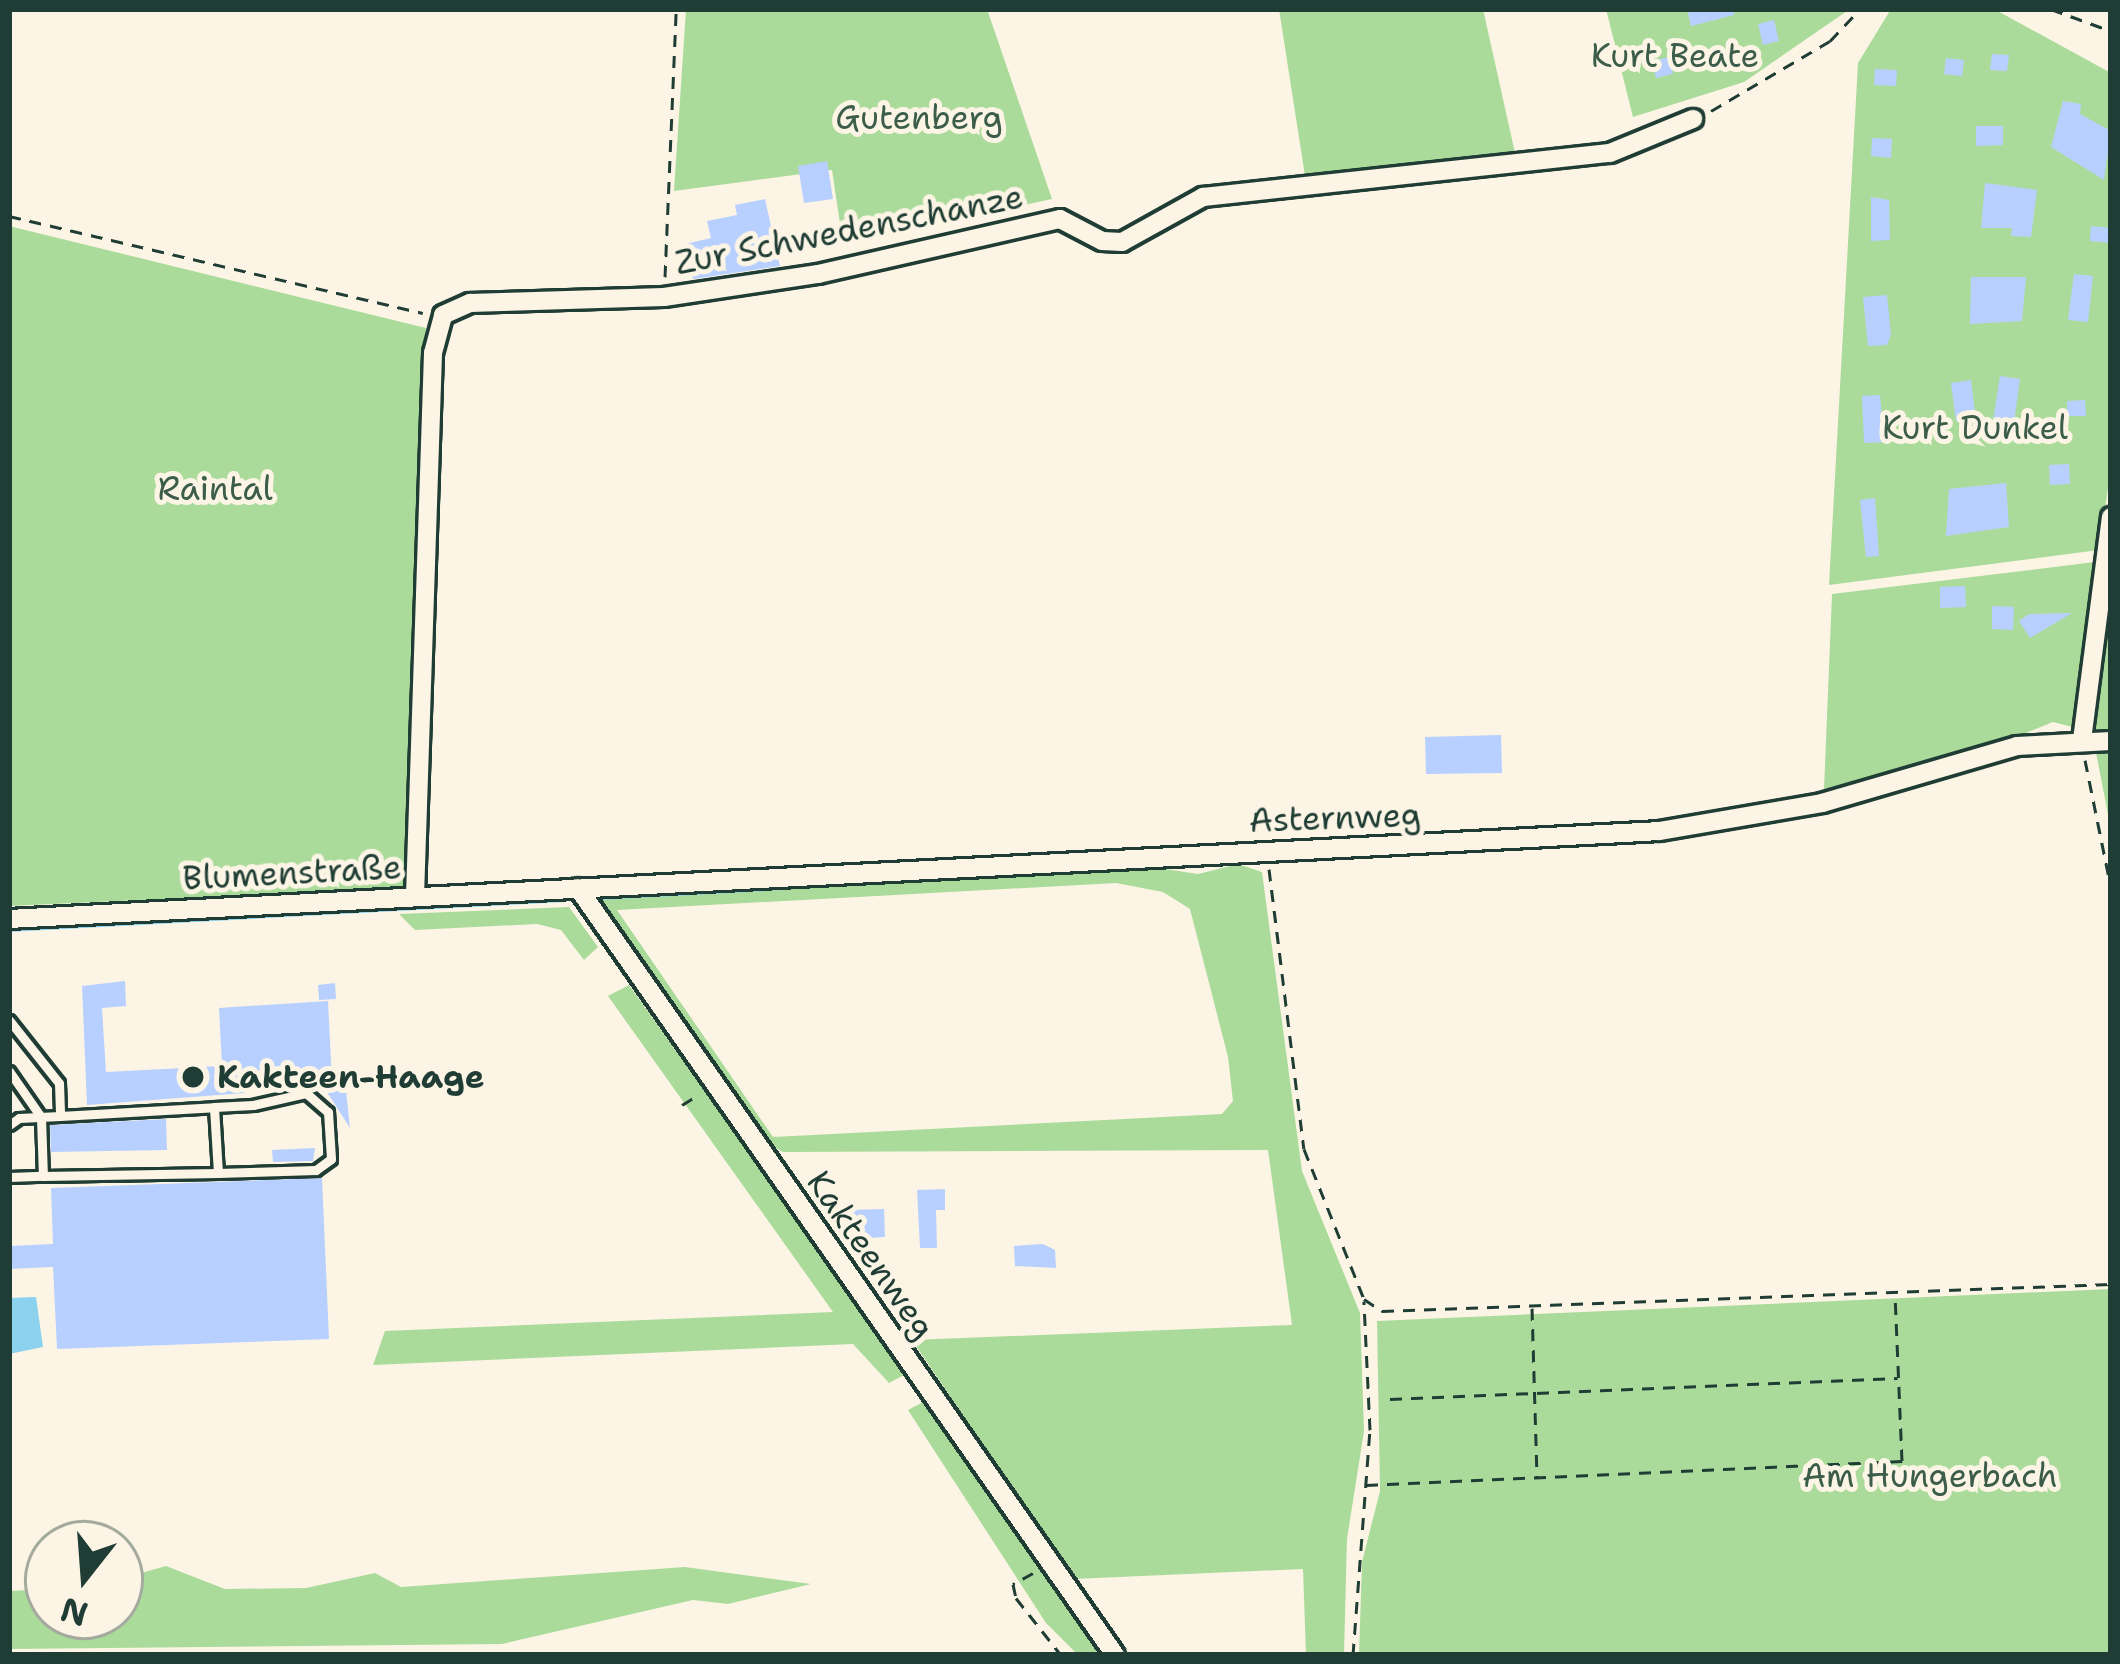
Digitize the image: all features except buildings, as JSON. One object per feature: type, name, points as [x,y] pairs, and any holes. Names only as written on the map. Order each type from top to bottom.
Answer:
[{"type":"street","name":"Zur Schwedenschanze","points":[[443,315],[470,304],[664,297],[818,274],[1060,219],[1102,241],[1122,242],[1203,197],[1610,154],[1693,119]]},
{"type":"street","points":[[415,896],[433,353],[443,315]]},
{"type":"street","points":[[2082,740],[2111,518]]},
{"type":"street","name":"Asternweg","points":[[578,889],[1659,831],[1822,803],[2017,746],[2111,741]]},
{"type":"street","name":"Blumenstraße","points":[[9,919],[578,889]]},
{"type":"street","name":"Kakteenweg","points":[[578,889],[1114,1655]]},
{"type":"lane","points":[[9,1020],[58,1083],[61,1116]]},
{"type":"lane","points":[[9,1071],[41,1117],[44,1176]]},
{"type":"lane","points":[[9,1125],[41,1117],[214,1107],[306,1093],[328,1112],[334,1136],[331,1159],[316,1170],[9,1177]]},
{"type":"lane","points":[[214,1107],[218,1173]]},
{"type":"path","points":[[664,297],[676,9]]},
{"type":"path","points":[[1693,119],[1819,49],[1860,9]]},
{"type":"path","points":[[2051,9],[2111,31]]},
{"type":"path","points":[[9,218],[443,315]]},
{"type":"path","points":[[2082,740],[2111,888]]},
{"type":"path","points":[[1266,850],[1304,1150],[1364,1299],[1366,1485],[1353,1655]]},
{"type":"path","points":[[1364,1299],[1382,1311],[1532,1308],[2111,1284]]},
{"type":"path","points":[[1366,1485],[1902,1461],[1894,1291]]},
{"type":"path","points":[[1532,1308],[1538,1479]]},
{"type":"path","points":[[1390,1399],[1899,1378]]},
{"type":"path","points":[[1051,1564],[1012,1584],[1023,1612],[1060,1655]]},
{"type":"green space","name":"Gutenberg","points":[[686,9],[987,9],[1052,199],[843,244],[832,170],[674,191]]},
{"type":"green space","points":[[1279,9],[1483,9],[1515,153],[1305,176]]},
{"type":"green space","name":"Kurt Beate","points":[[1606,9],[1850,9],[1744,82],[1633,117]]},
{"type":"green space","name":"Kurt Dunkel","points":[[1891,9],[1994,9],[2111,73],[2111,467],[2099,550],[1829,585],[1858,63]]},
{"type":"green space","name":"Raintal","points":[[9,226],[426,328],[405,888],[9,906]]},
{"type":"green space","points":[[2103,561],[2100,601],[2111,602],[2111,830],[2092,732],[2053,722],[1959,760],[1824,789],[1832,594]]},
{"type":"green space","points":[[1238,864],[1262,872],[1302,1171],[1360,1313],[1364,1431],[1347,1539],[1344,1655],[1306,1655],[1303,1569],[1074,1579],[912,1340],[1292,1325],[1268,1150],[783,1152],[763,1141],[599,899],[1159,868],[1198,874]],"holes":[[[1116,883],[1163,892],[1190,909],[1228,1057],[1233,1101],[1222,1114],[773,1137],[617,910]]]},
{"type":"green space","points":[[569,907],[598,947],[584,960],[561,930],[537,924],[415,930],[399,914]]},
{"type":"green space","points":[[629,985],[906,1374],[889,1383],[853,1344],[373,1365],[385,1331],[833,1312],[608,996]]},
{"type":"green space","name":"Am Hungerbach","points":[[2111,1289],[2111,1655],[1359,1655],[1362,1562],[1380,1491],[1377,1321]]},
{"type":"green space","points":[[927,1400],[1105,1655],[1078,1655],[1046,1623],[908,1410]]},
{"type":"green space","points":[[166,1566],[225,1589],[306,1588],[375,1573],[401,1587],[685,1567],[811,1584],[728,1604],[693,1600],[502,1644],[9,1649],[9,1591],[24,1590],[24,1640],[144,1640],[144,1572]]},
{"type":"water","points":[[36,1297],[43,1347],[9,1354],[9,1298]]},
{"type":"waterway","points":[[1824,811],[2022,754]]},
{"type":"waterway","points":[[1694,834],[1805,815]]},
{"type":"waterway","points":[[1354,856],[1658,840]]},
{"type":"waterway","points":[[601,897],[785,887]]},
{"type":"waterway","points":[[9,929],[565,899]]},
{"type":"place","name":"Kakteen-Haage","points":[[193,1077]]}]
